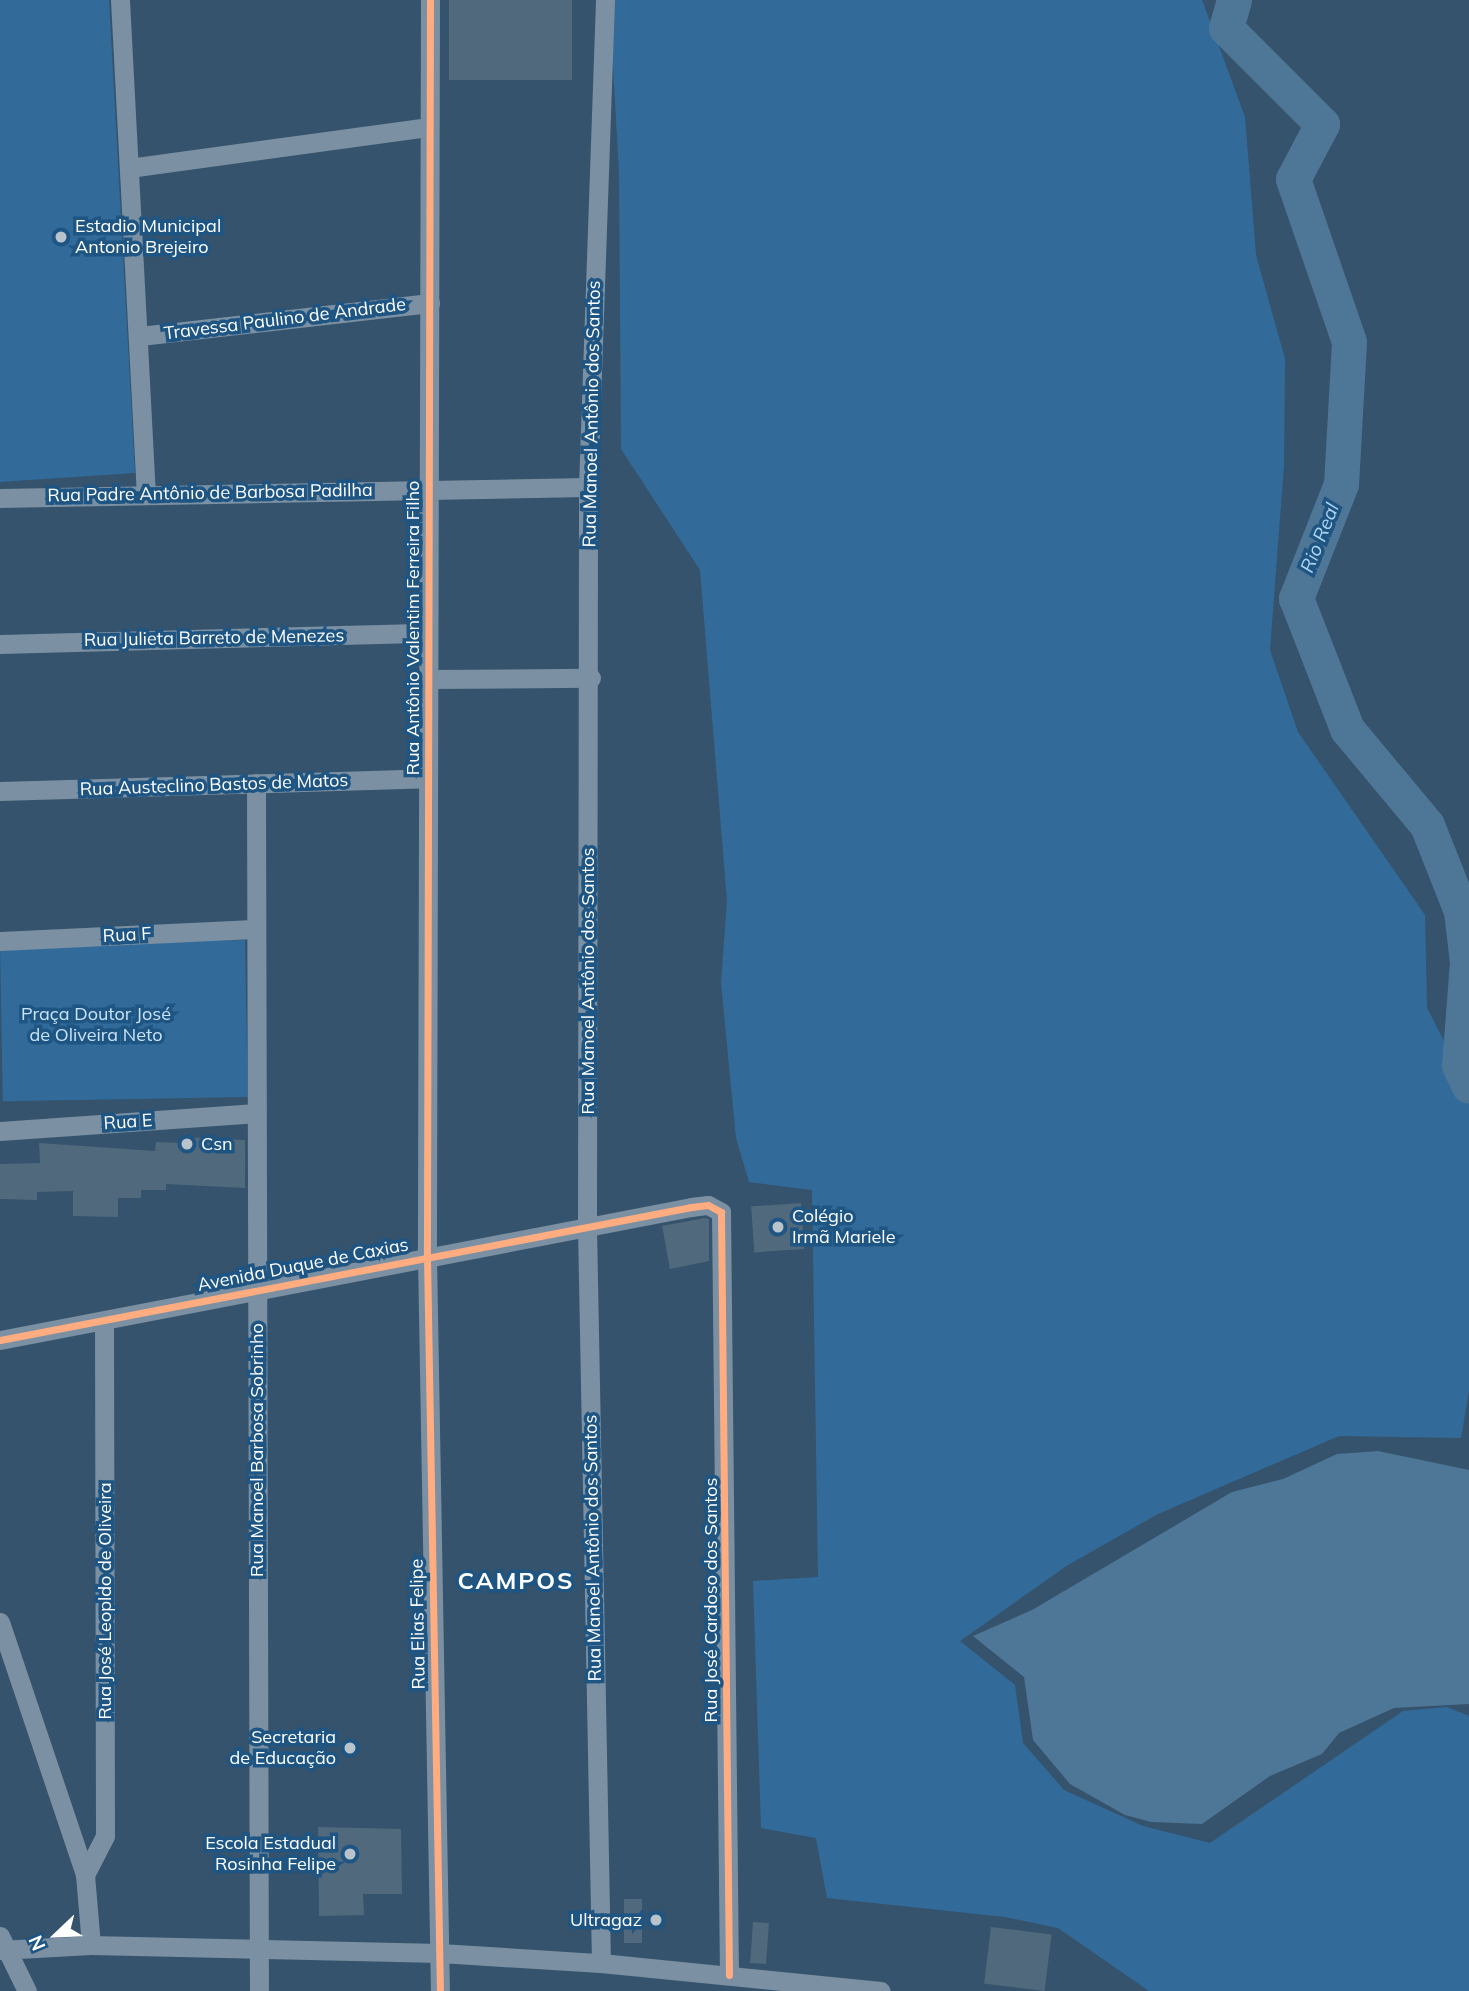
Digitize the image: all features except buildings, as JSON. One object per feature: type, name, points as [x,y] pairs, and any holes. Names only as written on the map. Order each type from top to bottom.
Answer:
[{"type":"street","points":[[120,0],[140,336],[146,494]]},
{"type":"street","name":"Rua Antônio Valentim Ferreira Filho","points":[[427,1257],[430,0]]},
{"type":"street","name":"Rua Manoel Antônio dos Santos","points":[[601,1963],[587,1227],[591,678],[588,487],[605,0]]},
{"type":"street","points":[[129,168],[429,127]]},
{"type":"street","name":"Travessa Paulino de Andrade","points":[[140,336],[430,303]]},
{"type":"street","name":"Rua Padre Antônio de Barbosa Padilha","points":[[0,498],[429,487],[588,487]]},
{"type":"street","name":"Rua Julieta Barreto de Menezes","points":[[0,644],[428,633]]},
{"type":"street","points":[[428,679],[591,678]]},
{"type":"street","name":"Rua Austeclino Bastos de Matos","points":[[0,791],[428,778]]},
{"type":"street","name":"Rua Manoel Barbosa Sobrinho","points":[[256,783],[254,929],[259,1991]]},
{"type":"street","name":"Rua F","points":[[0,941],[254,929]]},
{"type":"street","name":"Rua E","points":[[0,1131],[256,1113]]},
{"type":"street","name":"Avenida Duque de Caxias","points":[[0,1340],[104,1322],[256,1288],[708,1205],[721,1212],[724,1225]]},
{"type":"street","name":"Rua José Cardoso dos Santos","points":[[724,1225],[729,1975]]},
{"type":"street","name":"Rua Elias Felipe","points":[[427,1257],[440,1991]]},
{"type":"street","name":"Rua José Leopldo de Oliveira","points":[[85,1875],[105,1836],[104,1322]]},
{"type":"street","points":[[0,1622],[85,1875],[91,1945]]},
{"type":"street","points":[[27,1991],[2,1945],[440,1953],[601,1963],[881,1991]]},
{"type":"green space","name":"Estadio Municipal Antonio Brejeiro","points":[[0,0],[109,0],[135,473],[0,482]]},
{"type":"green space","points":[[609,0],[1202,0],[1245,117],[1256,255],[1285,359],[1284,465],[1270,650],[1298,732],[1425,915],[1427,1008],[1469,1089],[1469,1391],[1461,1438],[1339,1436],[1158,1514],[1068,1565],[960,1641],[1015,1685],[1023,1743],[1064,1790],[1143,1826],[1210,1843],[1403,1711],[1447,1707],[1469,1716],[1469,1991],[1149,1991],[1058,1928],[1005,1917],[827,1898],[816,1838],[761,1828],[753,1581],[818,1577],[812,1190],[749,1182],[736,1138],[721,983],[727,901],[700,570],[621,449],[619,171]]},
{"type":"green space","name":"Praça Doutor José de Oliveira Neto","points":[[245,940],[248,1097],[3,1101],[0,944]]},
{"type":"shaded area","points":[[1378,1451],[1469,1470],[1469,1704],[1394,1708],[1339,1733],[1322,1754],[1270,1776],[1202,1824],[1151,1822],[1125,1815],[1070,1784],[1033,1740],[1024,1677],[973,1636],[1032,1610],[1232,1492],[1283,1479],[1337,1454]]},
{"type":"waterway","name":"Rio Real","points":[[1234,0],[1226,28],[1322,124],[1293,179],[1349,342],[1341,484],[1296,598],[1347,729],[1427,825],[1461,911],[1467,962],[1459,1065],[1469,1086]]},
{"type":"cycle path","points":[[430,0],[427,1257],[440,1991]]},
{"type":"cycle path","points":[[0,1340],[691,1207],[708,1205],[721,1212],[729,1975]]},
{"type":"place","name":"Estadio Municipal Antonio Brejeiro","points":[[61,237]]},
{"type":"place","name":"Csn","points":[[187,1144]]},
{"type":"place","name":"Colégio Irmã Mariele","points":[[778,1227]]},
{"type":"place","name":"Secretaria de Educação","points":[[350,1748]]},
{"type":"place","name":"Escola Estadual Rosinha Felipe","points":[[350,1854]]},
{"type":"place","name":"Ultragaz","points":[[656,1920]]},
{"type":"district","name":"CAMPOS","points":[[516,1581]]}]
